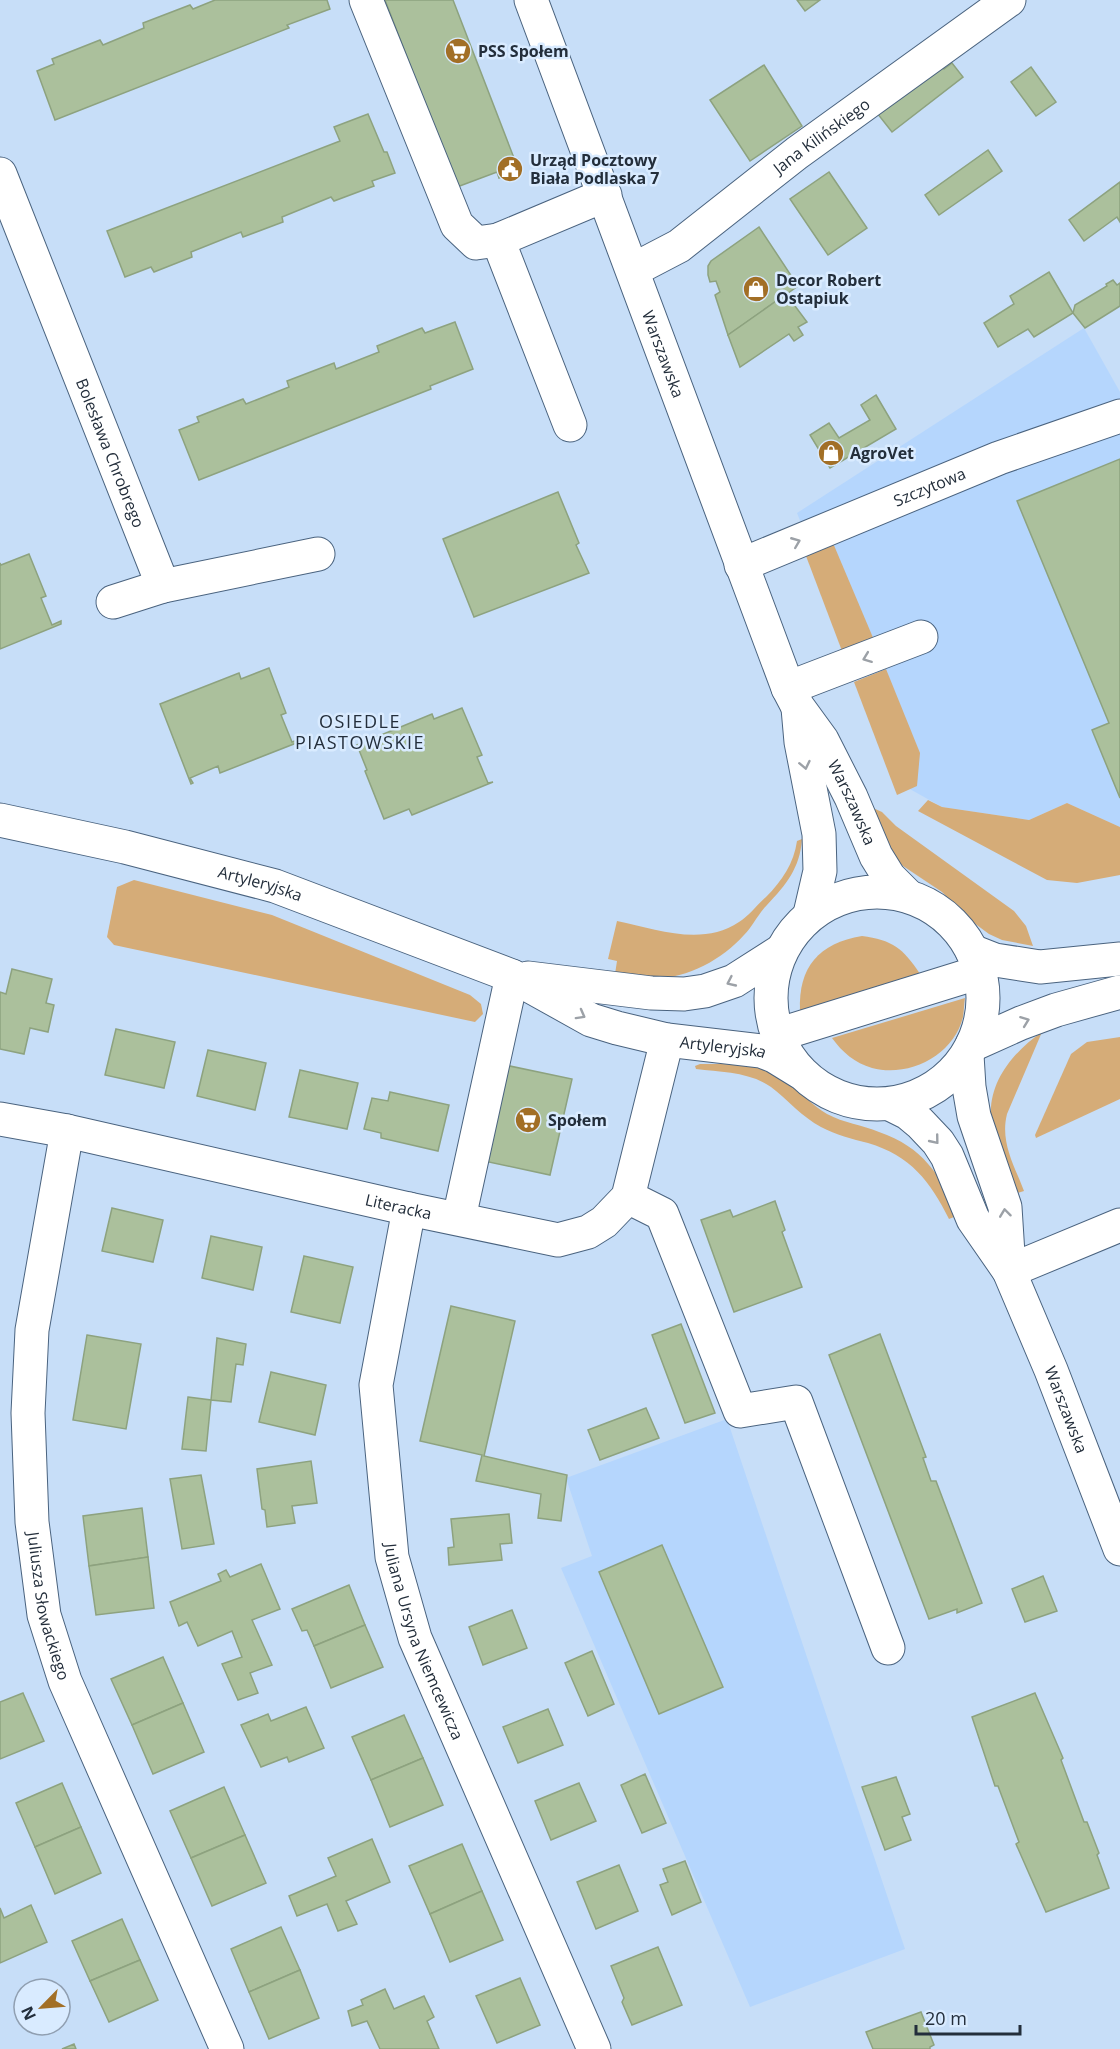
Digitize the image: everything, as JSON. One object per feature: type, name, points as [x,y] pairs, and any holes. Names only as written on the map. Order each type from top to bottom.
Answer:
[{"type":"street","points":[[366,0],[458,225],[476,243],[498,240],[605,195]]},
{"type":"street","name":"Warszawska","points":[[531,0],[741,565],[793,697],[819,834],[819,871],[810,914]]},
{"type":"street","name":"Jana Kilińskiego","points":[[633,270],[679,246],[797,153],[1009,0]]},
{"type":"street","name":"Bolesława Chrobrego","points":[[0,174],[163,586]]},
{"type":"street","points":[[498,240],[570,424]]},
{"type":"street","name":"Szczytowa","points":[[741,565],[999,458],[1120,416]]},
{"type":"street","points":[[112,602],[163,586],[318,554]]},
{"type":"street","points":[[793,697],[921,638]]},
{"type":"street","name":"Warszawska","points":[[793,697],[822,740],[851,797],[876,856],[889,877],[908,896]]},
{"type":"street","name":"Artyleryjska","points":[[0,820],[126,848],[275,886],[512,976],[591,1020],[666,1040],[760,1051],[774,1056],[801,1072]]},
{"type":"street","points":[[882,891],[908,896],[927,904],[961,933],[976,962],[982,987],[982,1016],[969,1050],[956,1070],[926,1093],[890,1104],[874,1105],[842,1099],[813,1083],[801,1072],[791,1061],[777,1035],[770,1002],[774,967],[789,938],[810,914],[832,901],[856,893],[882,891]]},
{"type":"street","name":"Artyleryjska","points":[[512,976],[651,993],[684,994],[705,991],[734,981],[781,951]]},
{"type":"street","points":[[777,1035],[976,962],[995,960],[1040,967],[1120,959]]},
{"type":"street","points":[[459,1218],[512,976]]},
{"type":"street","points":[[969,1050],[1047,1013],[1120,992]]},
{"type":"street","points":[[666,1040],[628,1197],[662,1214],[740,1411],[796,1402],[888,1648]]},
{"type":"street","name":"Warszawska","points":[[969,1050],[969,1087],[974,1116],[1005,1207],[1009,1272]]},
{"type":"street","name":"Warszawska","points":[[890,1104],[914,1118],[938,1142],[951,1165],[973,1219],[1009,1272],[1051,1370],[1120,1549]]},
{"type":"street","name":"Literacka","points":[[0,1119],[67,1131],[409,1209],[558,1240],[588,1232],[604,1222],[628,1197]]},
{"type":"street","name":"Juliusza Słowackiego","points":[[67,1131],[32,1330],[28,1413],[32,1522],[44,1615],[65,1681],[227,2049]]},
{"type":"street","name":"Juliana Ursyna Niemcewicza","points":[[409,1209],[376,1385],[392,1557],[415,1638],[594,2049]]},
{"type":"street","points":[[1009,1272],[1120,1225]]},
{"type":"shaded area","points":[[1084,328],[1120,392],[1120,827],[1067,803],[1029,820],[942,807],[908,788],[797,513]]},
{"type":"shaded area","points":[[833,543],[874,640],[842,651],[806,556]]},
{"type":"shaded area","points":[[886,669],[920,753],[917,786],[897,795],[854,682]]},
{"type":"shaded area","points":[[928,800],[942,807],[1029,820],[1067,803],[1120,827],[1120,875],[1077,883],[1047,880],[918,811]]},
{"type":"shaded area","points":[[873,808],[882,812],[896,826],[1014,911],[1026,926],[1033,946],[1002,940],[989,934],[970,920],[942,892],[903,866],[893,855]]},
{"type":"shaded area","points":[[802,839],[798,859],[786,883],[735,944],[713,961],[687,973],[661,978],[615,974],[617,961],[608,959],[617,921],[679,934],[710,934],[725,929],[746,917],[772,891],[790,864],[797,841]]},
{"type":"shaded area","points":[[134,880],[272,915],[470,995],[481,1004],[483,1014],[475,1022],[114,945],[107,937],[117,887]]},
{"type":"shaded area","points":[[862,936],[881,940],[896,947],[920,974],[800,1011],[803,982],[814,960],[834,944]]},
{"type":"shaded area","points":[[965,998],[963,1017],[958,1031],[950,1042],[940,1052],[915,1066],[901,1070],[872,1068],[849,1056],[832,1038]]},
{"type":"shaded area","points":[[1042,1032],[1007,1114],[1005,1124],[1012,1163],[1024,1191],[1014,1194],[992,1124],[993,1096],[997,1083],[1012,1060],[1021,1049]]},
{"type":"shaded area","points":[[1120,1037],[1120,1099],[1036,1138],[1035,1135],[1071,1054],[1087,1042]]},
{"type":"shaded area","points":[[700,1064],[746,1066],[768,1071],[788,1082],[827,1114],[894,1138],[919,1154],[928,1164],[945,1187],[959,1215],[949,1219],[918,1172],[896,1155],[883,1148],[838,1135],[821,1127],[763,1082],[735,1074],[696,1069],[695,1066]]},
{"type":"shaded area","points":[[727,1419],[905,1949],[750,2007],[561,1568],[592,1556],[566,1478]]},
{"type":"building","points":[[215,0],[327,0],[330,9],[287,25],[289,28],[55,120],[37,71],[54,64],[52,59],[100,40],[103,45],[144,28],[143,23],[190,5],[193,9]]},
{"type":"building","points":[[385,0],[453,0],[519,171],[499,178],[497,172],[457,187]]},
{"type":"building","points":[[797,0],[820,0],[805,11]]},
{"type":"building","points":[[936,60],[944,69],[952,63],[963,77],[892,132],[873,108]]},
{"type":"building","points":[[764,65],[802,126],[750,161],[710,100]]},
{"type":"building","points":[[1031,67],[1056,102],[1036,116],[1011,82]]},
{"type":"building","points":[[368,114],[395,173],[372,181],[374,186],[334,201],[331,197],[282,217],[283,222],[243,237],[241,232],[191,252],[192,257],[154,272],[151,267],[125,277],[107,231],[340,141],[334,127]]},
{"type":"building","points":[[988,150],[1002,171],[939,215],[925,195]]},
{"type":"building","points":[[829,172],[867,228],[828,255],[790,199]]},
{"type":"building","points":[[1120,182],[1120,222],[1117,217],[1084,241],[1069,220]]},
{"type":"building","points":[[759,227],[798,286],[728,335],[715,295],[720,292],[716,281],[710,282],[708,266],[711,261]]},
{"type":"building","points":[[1049,272],[1073,313],[1034,337],[1028,329],[998,347],[984,323],[1014,304],[1010,296]]},
{"type":"building","points":[[1113,280],[1117,285],[1120,283],[1120,306],[1085,328],[1073,313],[1075,305]]},
{"type":"building","points":[[786,294],[807,322],[798,327],[803,335],[794,341],[789,334],[740,367],[728,335]]},
{"type":"building","points":[[455,322],[473,369],[430,386],[431,389],[199,480],[179,430],[199,422],[197,417],[243,399],[246,404],[289,387],[287,381],[334,363],[336,369],[379,352],[377,346],[422,328],[425,333]]},
{"type":"building","points":[[876,395],[896,429],[830,468],[810,435],[829,423],[839,438],[870,420],[861,405]]},
{"type":"building","points":[[1120,459],[1120,798],[1092,730],[1109,723],[1017,501]]},
{"type":"building","points":[[558,492],[579,543],[576,545],[589,573],[474,617],[443,539]]},
{"type":"building","points":[[29,554],[46,596],[41,598],[52,625],[61,621],[61,624],[0,649],[0,563],[1,565]]},
{"type":"building","points":[[269,668],[286,713],[281,715],[292,742],[303,738],[304,740],[220,773],[218,766],[190,778],[193,783],[191,784],[160,704],[239,673],[241,679]]},
{"type":"building","points":[[462,708],[482,755],[477,757],[488,783],[493,782],[412,815],[409,809],[384,819],[357,745],[432,714],[434,719]]},
{"type":"building","points":[[12,969],[52,979],[46,1003],[54,1005],[48,1032],[30,1028],[24,1054],[0,1049],[0,992],[6,994]]},
{"type":"building","points":[[116,1029],[175,1042],[164,1088],[105,1075]]},
{"type":"building","points":[[208,1050],[266,1063],[255,1110],[197,1096]]},
{"type":"building","name":"Społem","points":[[505,1065],[572,1079],[550,1175],[484,1161]]},
{"type":"building","points":[[300,1070],[358,1083],[347,1129],[289,1117]]},
{"type":"building","points":[[390,1092],[449,1105],[438,1151],[381,1138],[381,1133],[364,1129],[372,1098],[388,1101]]},
{"type":"building","points":[[775,1201],[785,1230],[782,1232],[802,1287],[734,1312],[701,1220],[730,1210],[733,1217]]},
{"type":"building","points":[[112,1208],[163,1220],[153,1262],[102,1251]]},
{"type":"building","points":[[211,1236],[262,1247],[253,1290],[202,1278]]},
{"type":"building","points":[[304,1256],[353,1267],[340,1323],[291,1312]]},
{"type":"building","points":[[451,1306],[515,1321],[484,1456],[567,1475],[561,1521],[538,1518],[541,1494],[476,1481],[482,1455],[420,1441]]},
{"type":"building","points":[[681,1324],[715,1413],[685,1423],[652,1335]]},
{"type":"building","points":[[880,1334],[926,1457],[923,1458],[931,1481],[936,1481],[982,1603],[957,1613],[957,1609],[929,1619],[829,1355]]},
{"type":"building","points":[[87,1335],[141,1344],[126,1429],[73,1420]]},
{"type":"building","points":[[217,1338],[246,1344],[243,1365],[236,1364],[231,1402],[211,1400]]},
{"type":"building","points":[[271,1372],[326,1385],[315,1435],[259,1422]]},
{"type":"building","points":[[188,1397],[211,1400],[206,1451],[182,1449]]},
{"type":"building","points":[[646,1408],[659,1438],[600,1460],[588,1430]]},
{"type":"building","points":[[311,1461],[317,1503],[292,1506],[295,1523],[267,1527],[265,1510],[262,1509],[257,1469]]},
{"type":"building","points":[[201,1475],[214,1544],[182,1549],[170,1479]]},
{"type":"building","points":[[142,1508],[148,1557],[89,1566],[83,1516]]},
{"type":"building","points":[[509,1514],[512,1543],[500,1544],[502,1560],[449,1565],[448,1548],[454,1547],[451,1519]]},
{"type":"building","points":[[662,1545],[723,1687],[659,1714],[599,1572]]},
{"type":"building","points":[[148,1557],[154,1608],[96,1615],[89,1566]]},
{"type":"building","points":[[261,1564],[280,1609],[252,1620],[272,1665],[250,1673],[258,1693],[238,1700],[222,1664],[242,1657],[232,1631],[198,1646],[187,1622],[179,1626],[170,1602],[221,1581],[218,1574],[226,1570],[230,1577]]},
{"type":"building","points":[[1043,1576],[1057,1611],[1025,1622],[1012,1589]]},
{"type":"building","points":[[349,1585],[365,1625],[314,1646],[307,1630],[302,1631],[292,1609]]},
{"type":"building","points":[[512,1610],[527,1648],[483,1665],[469,1627]]},
{"type":"building","points":[[365,1625],[383,1667],[331,1688],[314,1646]]},
{"type":"building","points":[[592,1651],[614,1704],[588,1716],[565,1663]]},
{"type":"building","points":[[163,1657],[183,1703],[132,1725],[111,1679]]},
{"type":"building","points":[[23,1693],[44,1741],[0,1759],[0,1702]]},
{"type":"building","points":[[1035,1693],[1063,1758],[1061,1760],[1084,1822],[1087,1822],[1099,1853],[1097,1855],[1109,1888],[1046,1912],[1016,1844],[1019,1842],[998,1786],[995,1786],[972,1717]]},
{"type":"building","points":[[183,1703],[204,1752],[153,1774],[132,1725]]},
{"type":"building","points":[[306,1707],[324,1748],[289,1762],[287,1757],[261,1767],[241,1725],[268,1714],[271,1721]]},
{"type":"building","points":[[548,1709],[563,1745],[518,1763],[503,1727]]},
{"type":"building","points":[[404,1715],[423,1758],[371,1780],[352,1737]]},
{"type":"building","points":[[423,1758],[443,1805],[390,1827],[371,1780]]},
{"type":"building","points":[[645,1774],[666,1823],[642,1833],[621,1785]]},
{"type":"building","points":[[896,1777],[910,1814],[902,1817],[911,1840],[885,1850],[862,1787]]},
{"type":"building","points":[[62,1783],[81,1827],[35,1847],[16,1803]]},
{"type":"building","points":[[579,1783],[596,1821],[551,1840],[535,1801]]},
{"type":"building","points":[[224,1787],[245,1835],[191,1858],[170,1811]]},
{"type":"building","points":[[81,1827],[101,1873],[55,1894],[35,1847]]},
{"type":"building","points":[[245,1835],[266,1883],[212,1906],[191,1858]]},
{"type":"building","points":[[372,1839],[390,1882],[346,1901],[357,1924],[338,1931],[327,1904],[297,1916],[289,1896],[336,1876],[328,1858]]},
{"type":"building","points":[[462,1844],[482,1891],[430,1914],[409,1866]]},
{"type":"building","points":[[685,1861],[701,1902],[672,1915],[660,1885],[668,1882],[663,1869]]},
{"type":"building","points":[[619,1865],[638,1911],[596,1929],[577,1882]]},
{"type":"building","points":[[482,1891],[503,1940],[450,1962],[430,1914]]},
{"type":"building","points":[[31,1905],[47,1942],[0,1963],[0,1908],[4,1918]]},
{"type":"building","points":[[122,1919],[140,1960],[90,1981],[72,1941]]},
{"type":"building","points":[[281,1927],[300,1970],[249,1992],[231,1949]]},
{"type":"building","points":[[658,1947],[682,2005],[632,2025],[611,1966]]},
{"type":"building","points":[[140,1960],[158,2000],[109,2022],[90,1981]]},
{"type":"building","points":[[300,1970],[319,2018],[269,2039],[249,1992]]},
{"type":"building","points":[[520,1978],[540,2025],[497,2043],[476,1996]]},
{"type":"building","points":[[385,1989],[394,2009],[424,1996],[434,2017],[427,2021],[439,2049],[380,2049],[367,2021],[352,2026],[348,2011],[363,2005],[361,2000]]},
{"type":"building","points":[[921,2012],[934,2045],[930,2049],[873,2049],[866,2032]]},
{"type":"building","points":[[74,2044],[76,2049],[62,2049]]},
{"type":"place","name":"PSS Społem","points":[[458,51]]},
{"type":"place","name":"Urząd Pocztowy Biała Podlaska 7","points":[[510,169]]},
{"type":"place","name":"Decor Robert Ostapiuk","points":[[756,289]]},
{"type":"place","name":"AgroVet","points":[[831,453]]},
{"type":"place","name":"Społem","points":[[528,1120]]},
{"type":"district","name":"OSIEDLE PIASTOWSKIE","points":[[360,731]]}]
